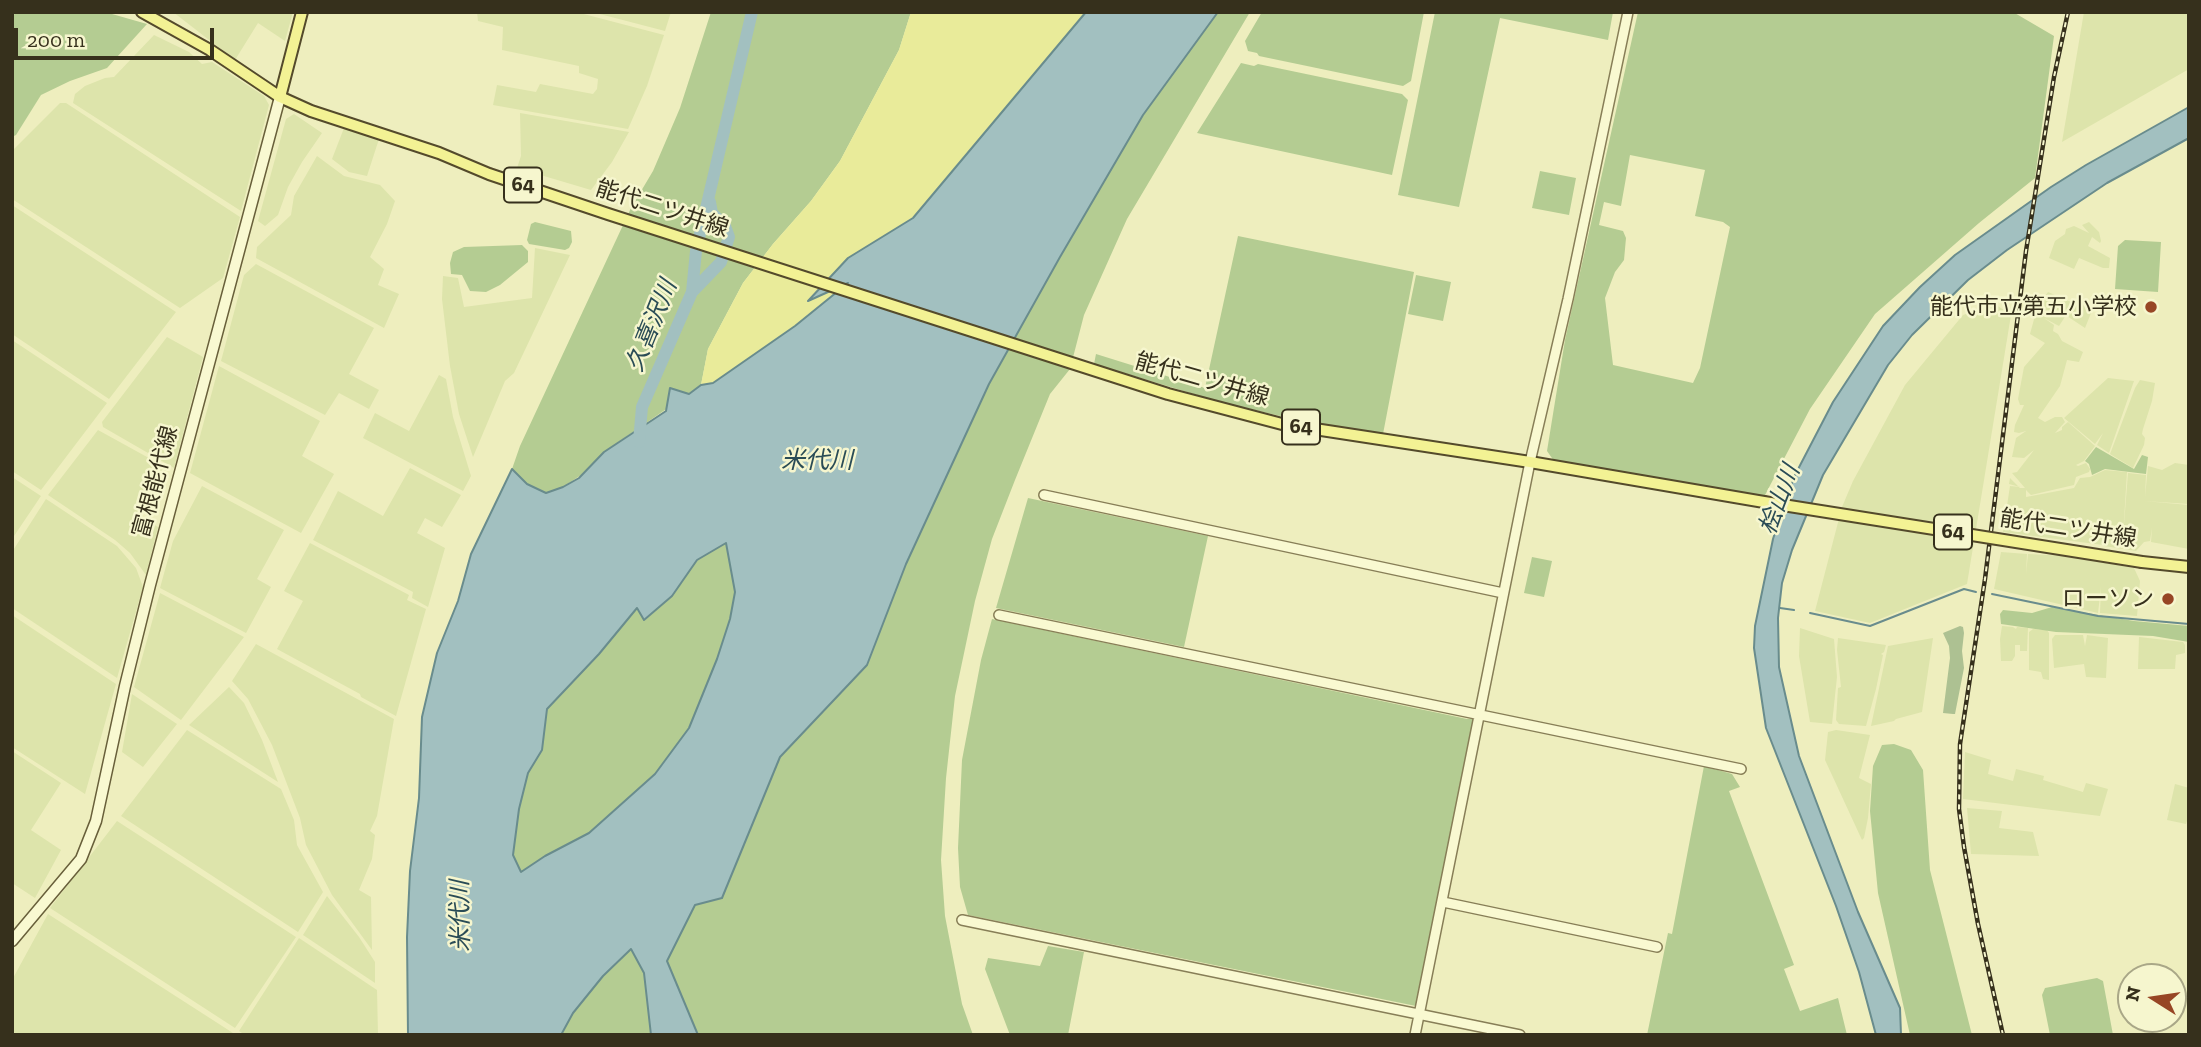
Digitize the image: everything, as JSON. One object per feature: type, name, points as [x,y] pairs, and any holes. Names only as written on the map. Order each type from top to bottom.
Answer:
[{"type":"main road","name":"能代二ツ井線","points":[[142,12],[196,41],[280,97],[311,111],[625,219],[1168,394],[1282,424],[2142,562],[2189,567]]},
{"type":"main road","name":"富根能代線","points":[[12,941],[81,859],[96,821],[150,585],[302,12]]},
{"type":"street","points":[[1415,1035],[1530,462],[1628,12]]},
{"type":"street","points":[[1044,495],[1503,593]]},
{"type":"street","points":[[999,615],[1741,769]]},
{"type":"street","points":[[1443,902],[1657,947]]},
{"type":"street","points":[[962,920],[1520,1035]]},
{"type":"shaded area","points":[[21,12],[105,12],[147,24],[107,68],[41,95],[16,135],[12,137],[12,15]]},
{"type":"shaded area","points":[[173,12],[293,12],[285,41],[258,23],[235,60]]},
{"type":"shaded area","points":[[477,12],[576,12],[664,35],[647,86],[628,129],[493,105],[497,85],[536,92],[540,84],[593,94],[597,89],[598,79],[579,73],[579,66],[502,50],[503,27],[478,21]]},
{"type":"shaded area","points":[[592,12],[671,12],[665,31]]},
{"type":"shaded area","points":[[711,12],[911,12],[899,50],[840,161],[811,201],[743,283],[708,349],[701,385],[604,452],[581,475],[563,487],[546,493],[527,484],[512,469],[520,446],[631,208],[653,171],[680,108]]},
{"type":"shaded area","points":[[1218,12],[1250,12],[1127,219],[1084,315],[1070,369],[1050,394],[1015,480],[992,539],[975,601],[955,696],[941,860],[945,916],[962,1004],[973,1035],[698,1035],[667,961],[695,904],[722,898],[780,757],[867,665],[906,564],[989,384],[1143,115]]},
{"type":"shaded area","points":[[1262,12],[1424,12],[1411,81],[1403,86],[1259,56],[1248,51],[1245,41]]},
{"type":"shaded area","points":[[1435,12],[1613,12],[1608,40],[1500,18],[1459,207],[1398,195]]},
{"type":"shaded area","points":[[1638,12],[2013,12],[2054,36],[2035,178],[1875,314],[1810,409],[1764,497],[1554,461],[1547,451],[1565,340]],"holes":[[[1630,155],[1705,170],[1695,216],[1723,222],[1730,227],[1700,368],[1693,383],[1613,365],[1605,298],[1615,272],[1624,260],[1626,238],[1623,231],[1599,225],[1604,202],[1621,206]]]},
{"type":"shaded area","points":[[2084,12],[2189,12],[2189,69],[2062,142]]},
{"type":"shaded area","points":[[154,35],[189,52],[202,64],[212,62],[264,96],[269,105],[241,211],[73,103],[75,94],[85,86],[114,77]]},
{"type":"shaded area","points":[[1241,63],[1254,66],[1258,64],[1402,94],[1408,100],[1392,175],[1197,133]]},
{"type":"shaded area","points":[[60,103],[66,103],[240,217],[223,278],[180,308],[12,199],[12,151]]},
{"type":"shaded area","points":[[520,113],[629,132],[612,162],[591,190],[517,168],[521,156]]},
{"type":"shaded area","points":[[294,114],[322,133],[288,187],[278,215],[265,226],[258,221],[286,119]]},
{"type":"shaded area","points":[[344,128],[379,139],[367,176],[349,172],[332,159]]},
{"type":"shaded area","points":[[317,156],[344,176],[380,185],[395,201],[370,257],[384,269],[378,285],[399,294],[384,328],[256,258],[257,247],[291,215],[294,196]]},
{"type":"shaded area","points":[[1540,171],[1576,178],[1569,215],[1532,208]]},
{"type":"shaded area","points":[[12,205],[176,312],[109,399],[12,334]]},
{"type":"shaded area","points":[[535,222],[571,231],[572,242],[569,248],[565,250],[529,244],[527,240],[531,224]]},
{"type":"shaded area","points":[[2089,222],[2099,232],[2101,241],[2100,243],[2092,237],[2088,246],[2110,258],[2109,268],[2079,258],[2074,269],[2049,258],[2055,241],[2065,234],[2066,229],[2074,226],[2089,233],[2082,225]]},
{"type":"shaded area","points":[[1238,236],[1414,272],[1383,434],[1297,420],[1217,401],[1094,364],[1096,354],[1205,388]]},
{"type":"shaded area","points":[[2125,240],[2161,242],[2158,292],[2115,289],[2118,246]]},
{"type":"shaded area","points":[[522,245],[528,251],[528,262],[500,285],[486,292],[470,291],[462,275],[451,274],[453,252],[464,247]]},
{"type":"shaded area","points":[[535,248],[570,255],[514,373],[505,381],[473,457],[459,414],[450,366],[442,299],[443,276],[458,278],[464,307],[532,298]]},
{"type":"shaded area","points":[[256,264],[374,328],[349,374],[379,390],[369,409],[339,393],[325,415],[221,361],[244,275]]},
{"type":"shaded area","points":[[1416,275],[1451,282],[1443,321],[1408,314]]},
{"type":"shaded area","points":[[2048,292],[2071,302],[2073,306],[2075,303],[2093,308],[2085,328],[2067,316],[2072,306],[2059,326],[2044,318],[2054,325],[2053,331],[2062,341],[2083,352],[2079,362],[2067,360],[2060,386],[2038,418],[2045,422],[2062,417],[2065,422],[2055,433],[2062,430],[2068,422],[2095,446],[2084,461],[2076,465],[2086,463],[2090,469],[2089,472],[2076,477],[2074,485],[2031,495],[2026,490],[2026,497],[2074,488],[2080,478],[2105,470],[2127,472],[2123,537],[2128,473],[2146,475],[2145,497],[2148,466],[2162,470],[2175,463],[2189,465],[2189,504],[2144,501],[2189,505],[2189,549],[2151,542],[2152,528],[2150,541],[2144,542],[2136,551],[2104,546],[2105,524],[2103,545],[2003,532],[2010,486],[2025,488],[2012,473],[2017,472],[2034,450],[2024,458],[2012,457],[2016,438],[2026,431],[2014,432],[2024,405],[2020,405],[2018,399],[2024,367],[2045,343],[2030,334],[2036,312],[2031,309],[2032,305],[2041,302]]},
{"type":"shaded area","points":[[1995,304],[2011,315],[1967,584],[1870,623],[1815,611],[1842,507],[1853,481],[1905,385],[1963,315]]},
{"type":"shaded area","points":[[167,337],[203,357],[174,468],[103,427],[102,422]]},
{"type":"shaded area","points":[[12,340],[107,403],[41,490],[12,471]]},
{"type":"shaded area","points":[[219,366],[320,421],[302,456],[334,474],[301,533],[190,473]]},
{"type":"shaded area","points":[[439,375],[446,379],[453,417],[471,476],[463,491],[363,438],[375,413],[409,431]]},
{"type":"shaded area","points":[[2108,378],[2134,381],[2109,453],[2097,445],[2103,433],[2095,444],[2064,418]]},
{"type":"shaded area","points":[[2140,380],[2155,383],[2142,434],[2145,438],[2144,445],[2133,468],[2110,454]]},
{"type":"shaded area","points":[[98,430],[167,468],[140,517],[158,527],[146,575],[130,553],[115,540],[48,495]]},
{"type":"shaded area","points":[[2096,447],[2134,469],[2142,455],[2148,457],[2146,474],[2105,469],[2092,475],[2089,464],[2085,461]]},
{"type":"shaded area","points":[[410,468],[461,495],[442,527],[425,518],[417,533],[445,548],[428,607],[412,598],[413,592],[313,540],[338,491],[383,516]]},
{"type":"shaded area","points":[[12,477],[41,496],[12,539]]},
{"type":"shaded area","points":[[2010,478],[2019,487],[2009,484]]},
{"type":"shaded area","points":[[202,486],[284,530],[257,579],[271,587],[246,633],[160,588],[173,541]]},
{"type":"shaded area","points":[[1028,498],[1208,536],[1184,647],[996,608]]},
{"type":"shaded area","points":[[46,499],[117,546],[136,568],[143,587],[117,678],[12,608],[12,552]]},
{"type":"shaded area","points":[[310,543],[409,595],[407,600],[426,609],[396,716],[277,649],[303,601],[284,591]]},
{"type":"shaded area","points":[[726,543],[735,592],[730,619],[689,728],[655,774],[589,833],[521,872],[513,855],[519,809],[528,773],[542,750],[547,709],[599,654],[637,608],[645,620],[672,596],[697,560]]},
{"type":"shaded area","points":[[2001,552],[2027,554],[2026,574],[2028,554],[2066,556],[2134,568],[2140,581],[2137,616],[2100,613],[2101,587],[2098,613],[1994,589]]},
{"type":"shaded area","points":[[1532,557],[1552,561],[1544,597],[1524,593]]},
{"type":"shaded area","points":[[160,593],[244,637],[181,720],[134,687]]},
{"type":"shaded area","points":[[2052,607],[2134,621],[2189,626],[2189,642],[2153,636],[2056,632],[2001,624],[2000,614],[2003,610],[2032,613]]},
{"type":"shaded area","points":[[12,615],[116,684],[85,794],[12,747]]},
{"type":"shaded area","points":[[992,619],[1467,719],[1475,718],[1416,1006],[968,915],[960,887],[958,848],[962,760],[981,660]]},
{"type":"shaded area","points":[[2002,626],[2028,628],[2027,651],[2020,651],[2020,645],[2015,645],[2012,661],[2001,661]]},
{"type":"shaded area","points":[[1963,627],[1964,633],[1964,668],[1955,714],[1943,713],[1950,658],[1949,646],[1943,633]]},
{"type":"shaded area","points":[[1800,628],[1834,639],[1837,677],[1832,724],[1810,722],[1799,656]]},
{"type":"shaded area","points":[[2033,629],[2047,630],[2049,633],[2049,680],[2043,679],[2041,672],[2029,670],[2029,632]]},
{"type":"shaded area","points":[[2055,635],[2083,635],[2085,646],[2087,635],[2108,638],[2106,678],[2086,677],[2084,664],[2054,668],[2052,639]]},
{"type":"shaded area","points":[[2139,637],[2183,642],[2185,653],[2176,655],[2175,669],[2138,669]]},
{"type":"shaded area","points":[[1838,638],[1886,645],[1881,654],[1883,655],[1876,689],[1866,726],[1839,724],[1836,720],[1838,688],[1841,687]]},
{"type":"shaded area","points":[[1933,638],[1922,712],[1871,726],[1888,646]]},
{"type":"shaded area","points":[[256,644],[394,719],[377,816],[370,831],[375,835],[372,859],[359,890],[371,897],[372,950],[332,895],[306,845],[300,818],[272,745],[248,699],[232,681]]},
{"type":"shaded area","points":[[229,687],[244,703],[278,782],[189,725]]},
{"type":"shaded area","points":[[132,694],[177,724],[143,767],[122,752]]},
{"type":"shaded area","points":[[187,730],[281,789],[294,820],[297,845],[323,892],[298,932],[121,816]]},
{"type":"shaded area","points":[[1836,730],[1870,735],[1859,778],[1871,784],[1868,818],[1862,840],[1825,760],[1828,732]]},
{"type":"shaded area","points":[[1894,744],[1911,750],[1923,770],[1930,870],[1972,1035],[1910,1035],[1878,893],[1870,811],[1873,766],[1882,745]]},
{"type":"shaded area","points":[[12,751],[61,783],[31,830],[61,850],[35,898],[12,883]]},
{"type":"shaded area","points":[[1965,752],[1991,760],[1988,774],[2013,781],[2016,769],[2044,776],[2043,780],[2083,792],[2086,783],[2108,789],[2100,816],[1963,799]]},
{"type":"shaded area","points":[[1704,766],[1732,774],[1740,787],[1729,791],[1794,965],[1784,969],[1800,1011],[1838,998],[1847,1035],[1647,1035],[1668,933],[1672,934]]},
{"type":"shaded area","points":[[2175,784],[2189,788],[2189,815],[2186,824],[2167,820]]},
{"type":"shaded area","points":[[1967,808],[2002,811],[1999,828],[2033,832],[2039,856],[1971,854]]},
{"type":"shaded area","points":[[117,821],[296,937],[235,1028],[50,908]]},
{"type":"shaded area","points":[[327,896],[375,962],[375,983],[303,935]]},
{"type":"shaded area","points":[[48,914],[233,1033],[232,1035],[12,1035],[12,980]]},
{"type":"shaded area","points":[[299,938],[377,990],[378,1035],[245,1035],[239,1031]]},
{"type":"shaded area","points":[[1048,946],[1084,952],[1068,1035],[1010,1035],[985,969],[988,958],[1040,966]]},
{"type":"shaded area","points":[[631,949],[644,973],[651,1035],[561,1035],[573,1013],[603,976]]},
{"type":"shaded area","points":[[2097,978],[2103,981],[2113,1035],[2050,1035],[2042,995],[2045,988]]},
{"type":"sand","points":[[911,12],[1086,12],[912,218],[848,258],[810,300],[851,280],[795,326],[713,383],[701,385],[708,349],[743,283],[811,201],[840,161],[899,50]]},
{"type":"water","name":"米代川","points":[[1086,12],[1218,12],[1143,115],[989,384],[906,564],[867,665],[780,757],[722,898],[695,905],[667,961],[698,1035],[651,1035],[644,973],[631,949],[603,976],[573,1013],[561,1035],[408,1035],[407,937],[410,871],[419,798],[422,717],[437,653],[458,601],[471,554],[512,469],[527,484],[546,493],[579,478],[604,452],[666,411],[670,388],[689,394],[701,385],[713,383],[795,326],[848,283],[808,301],[848,258],[913,218]],"holes":[[[726,543],[735,592],[730,619],[717,659],[689,728],[655,774],[589,833],[521,872],[513,855],[519,809],[528,773],[542,750],[547,709],[599,654],[637,608],[644,620],[672,596],[697,560]]]},
{"type":"water","points":[[2189,107],[2189,138],[2107,183],[2007,250],[1968,280],[1912,335],[1888,365],[1823,475],[1792,550],[1782,583],[1778,618],[1779,667],[1799,756],[1858,912],[1900,1008],[1901,1035],[1876,1035],[1859,972],[1836,906],[1766,728],[1754,648],[1755,626],[1773,539],[1782,511],[1795,475],[1833,402],[1883,326],[1920,287],[1955,255],[2051,187]]},
{"type":"waterway","name":"久喜沢川","points":[[639,442],[642,407],[692,292],[696,251],[752,12]]},
{"type":"waterway","points":[[693,291],[721,262],[729,237],[725,226],[712,213],[710,202]]},
{"type":"waterway","points":[[1810,613],[1870,626],[1964,589],[1976,592]]},
{"type":"waterway","points":[[1992,594],[2098,616],[2189,624]]},
{"type":"waterway","points":[[1780,608],[1794,610]]},
{"type":"railway","points":[[2003,1035],[1964,847],[1959,809],[1960,744],[1985,579],[2026,251],[2054,77],[2068,12]]},
{"type":"place","name":"能代市立第五小学校","points":[[2151,307]]},
{"type":"place","name":"ローソン","points":[[2168,599]]},
{"type":"water label","name":"桧山川","points":[[1780,500]]}]
